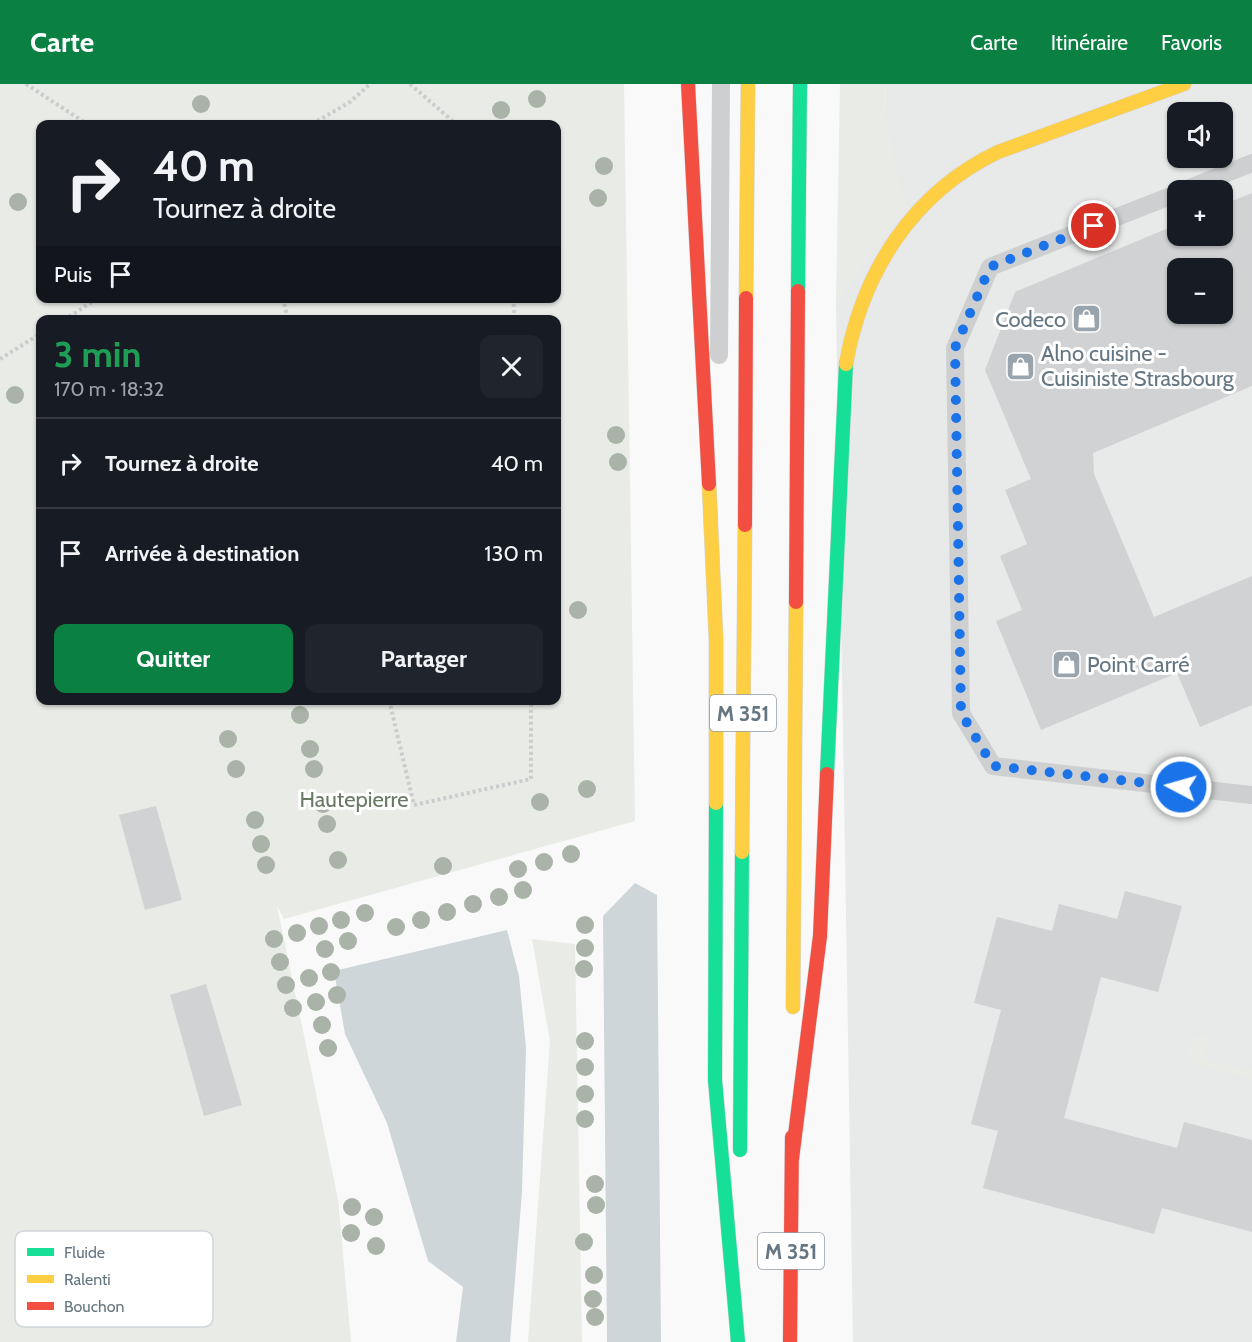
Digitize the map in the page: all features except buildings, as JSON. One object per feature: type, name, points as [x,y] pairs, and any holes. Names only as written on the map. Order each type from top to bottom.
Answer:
[{"type":"highway","points":[[688,84],[697,217],[716,638],[715,1080],[738,1342]]},
{"type":"highway","name":"M 351","points":[[740,1162],[748,84]]},
{"type":"highway","name":"M 351","points":[[793,1016],[800,84]]},
{"type":"highway","points":[[792,1159],[820,936],[844,377],[854,322],[872,278],[893,242],[925,204],[952,180],[981,160],[1014,144],[1184,84]]},
{"type":"highway","name":"M 351","points":[[790,1342],[793,1040]]},
{"type":"highway","name":"M 351","points":[[738,1342],[739,1186]]},
{"type":"lane","points":[[716,638],[721,84]]},
{"type":"lane","points":[[1210,180],[1252,164]]},
{"type":"lane","points":[[1167,197],[990,267],[955,348],[961,713],[993,766],[1252,795]]},
{"type":"path","points":[[26,84],[81,120]]},
{"type":"path","points":[[319,120],[350,102],[370,84]]},
{"type":"path","points":[[410,84],[451,120]]},
{"type":"path","points":[[72,315],[90,303]]},
{"type":"path","points":[[0,358],[36,336]]},
{"type":"path","points":[[390,705],[414,805],[531,779],[531,705]]},
{"type":"shaded area","points":[[886,84],[1252,84],[1252,1342],[853,1342],[836,304],[869,255],[885,114]]},
{"type":"shaded area","points":[[635,883],[657,895],[661,1342],[607,1342],[603,916]]},
{"type":"shaded area","points":[[507,930],[519,976],[526,1048],[522,1192],[510,1342],[456,1342],[463,1287],[428,1261],[387,1123],[345,1034],[334,971]]},
{"type":"green space","name":"Hautepierre","points":[[0,84],[624,84],[635,821],[284,919],[277,906],[338,1199],[351,1342],[0,1342]]},
{"type":"green space","points":[[840,84],[886,84],[885,114],[906,209],[869,255],[836,304]]},
{"type":"green space","points":[[532,939],[575,944],[582,1342],[528,1342],[550,1041]]},
{"type":"green space","points":[[1202,1034],[1209,1036],[1203,1060],[1250,1071],[1252,1065],[1252,1079],[1191,1063],[1187,1056],[1191,1039]]},
{"type":"traffic: fast","points":[[798,291],[800,84]]},
{"type":"traffic: fast","points":[[827,774],[846,364]]},
{"type":"traffic: fast","points":[[716,803],[715,1080],[738,1342]]},
{"type":"traffic: fast","points":[[740,1150],[742,852]]},
{"type":"traffic: slow","points":[[746,298],[748,84]]},
{"type":"traffic: slow","points":[[846,364],[864,298],[878,268],[916,213],[940,190],[967,169],[998,152],[1184,84]]},
{"type":"traffic: slow","points":[[709,484],[716,638],[716,803]]},
{"type":"traffic: slow","points":[[742,852],[745,525]]},
{"type":"traffic: slow","points":[[793,1007],[796,602]]},
{"type":"traffic: jam","points":[[688,84],[709,484]]},
{"type":"traffic: jam","points":[[796,602],[798,291]]},
{"type":"traffic: jam","points":[[745,525],[746,298]]},
{"type":"traffic: jam","points":[[792,1159],[820,936],[827,774]]},
{"type":"traffic: jam","points":[[790,1342],[792,1137]]},
{"type":"place","name":"Codeco","points":[[1087,319]]},
{"type":"place","name":"Alno cuisine - Cuisiniste Strasbourg","points":[[1020,366]]},
{"type":"place","name":"Point Carré","points":[[1066,664]]},
{"type":"route","points":[[1094,226],[990,267],[955,348],[961,713],[993,766],[1181,787]]}]
